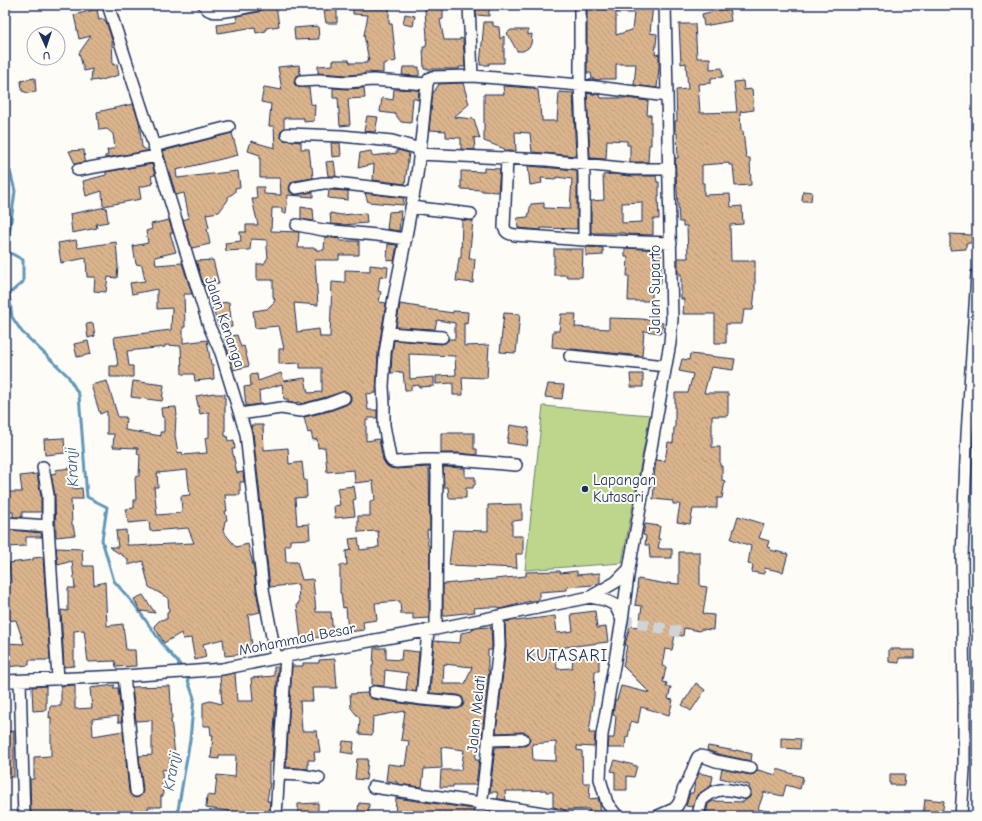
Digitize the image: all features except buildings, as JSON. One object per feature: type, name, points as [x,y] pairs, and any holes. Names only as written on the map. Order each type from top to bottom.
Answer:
[{"type":"street","name":"Jalan Kenanga","points":[[108,5],[156,151],[209,326],[221,353],[246,434],[263,589],[281,657],[279,774],[276,816]]},
{"type":"street","points":[[204,5],[212,12],[220,12],[251,5]]},
{"type":"street","points":[[469,5],[472,76]]},
{"type":"street","points":[[580,5],[580,85],[584,164],[584,240]]},
{"type":"street","name":"Jalan Suparto","points":[[617,816],[607,803],[600,779],[602,735],[622,620],[629,569],[670,343],[672,319],[665,5]]},
{"type":"street","points":[[516,465],[478,461],[424,460],[396,462],[392,461],[390,458],[384,425],[383,386],[385,353],[414,192],[427,84],[429,79],[432,77],[472,76],[580,85],[667,96]]},
{"type":"street","points":[[301,81],[319,80],[346,82],[372,80],[427,84]]},
{"type":"street","points":[[78,170],[156,151],[229,127]]},
{"type":"street","points":[[288,134],[392,141],[420,151],[546,160],[630,169],[669,170]]},
{"type":"street","points":[[507,158],[504,227],[506,232],[515,236],[670,243]]},
{"type":"street","points":[[296,188],[323,183],[336,183],[414,192]]},
{"type":"street","points":[[411,207],[472,214]]},
{"type":"street","points":[[297,226],[328,231],[406,239]]},
{"type":"street","points":[[961,816],[964,770],[962,558],[967,435],[977,274]]},
{"type":"street","points":[[388,333],[442,337]]},
{"type":"street","points":[[570,356],[666,366]]},
{"type":"street","points":[[240,414],[281,408],[300,411],[328,404],[344,398]]},
{"type":"street","points":[[422,699],[432,630],[437,471],[436,460]]},
{"type":"street","points":[[43,467],[48,495],[48,526],[58,679]]},
{"type":"street","points":[[5,523],[48,526]]},
{"type":"street","points":[[590,597],[616,582],[629,569]]},
{"type":"street","points":[[590,597],[605,600],[615,605],[622,620]]},
{"type":"street","name":"Mohammad Besar","points":[[5,681],[197,672],[222,669],[432,630],[590,597]]},
{"type":"street","name":"Jalan Melati","points":[[480,816],[499,646],[498,616]]},
{"type":"street","points":[[124,676],[136,791]]},
{"type":"street","points":[[20,681],[24,816]]},
{"type":"street","points":[[374,692],[422,699],[457,702]]},
{"type":"street","points":[[488,740],[522,739]]},
{"type":"street","points":[[658,816],[674,809],[677,806],[698,757],[705,757],[716,761],[751,768]]},
{"type":"street","points":[[279,774],[302,775],[319,778]]},
{"type":"street","points":[[373,787],[562,816]]},
{"type":"street","points":[[698,816],[701,801],[705,797],[715,792],[730,790],[744,793]]},
{"type":"green space","name":"Lapangan Kutasari","points":[[543,406],[650,415],[622,563],[525,570]]},
{"type":"waterway","name":"Kranji","points":[[5,168],[10,171],[15,191],[7,251],[23,260],[23,282],[9,294],[12,317],[22,332],[68,376],[79,395],[87,497],[107,507],[102,540],[114,581],[134,604],[166,649],[184,669]]},
{"type":"waterway","name":"Kranji","points":[[177,816],[190,740],[194,698],[186,675]]},
{"type":"tunnel","points":[[622,620],[680,632]]},
{"type":"place","name":"Lapangan Kutasari","points":[[585,489]]},
{"type":"district","name":"KUTASARI","points":[[567,655]]}]
